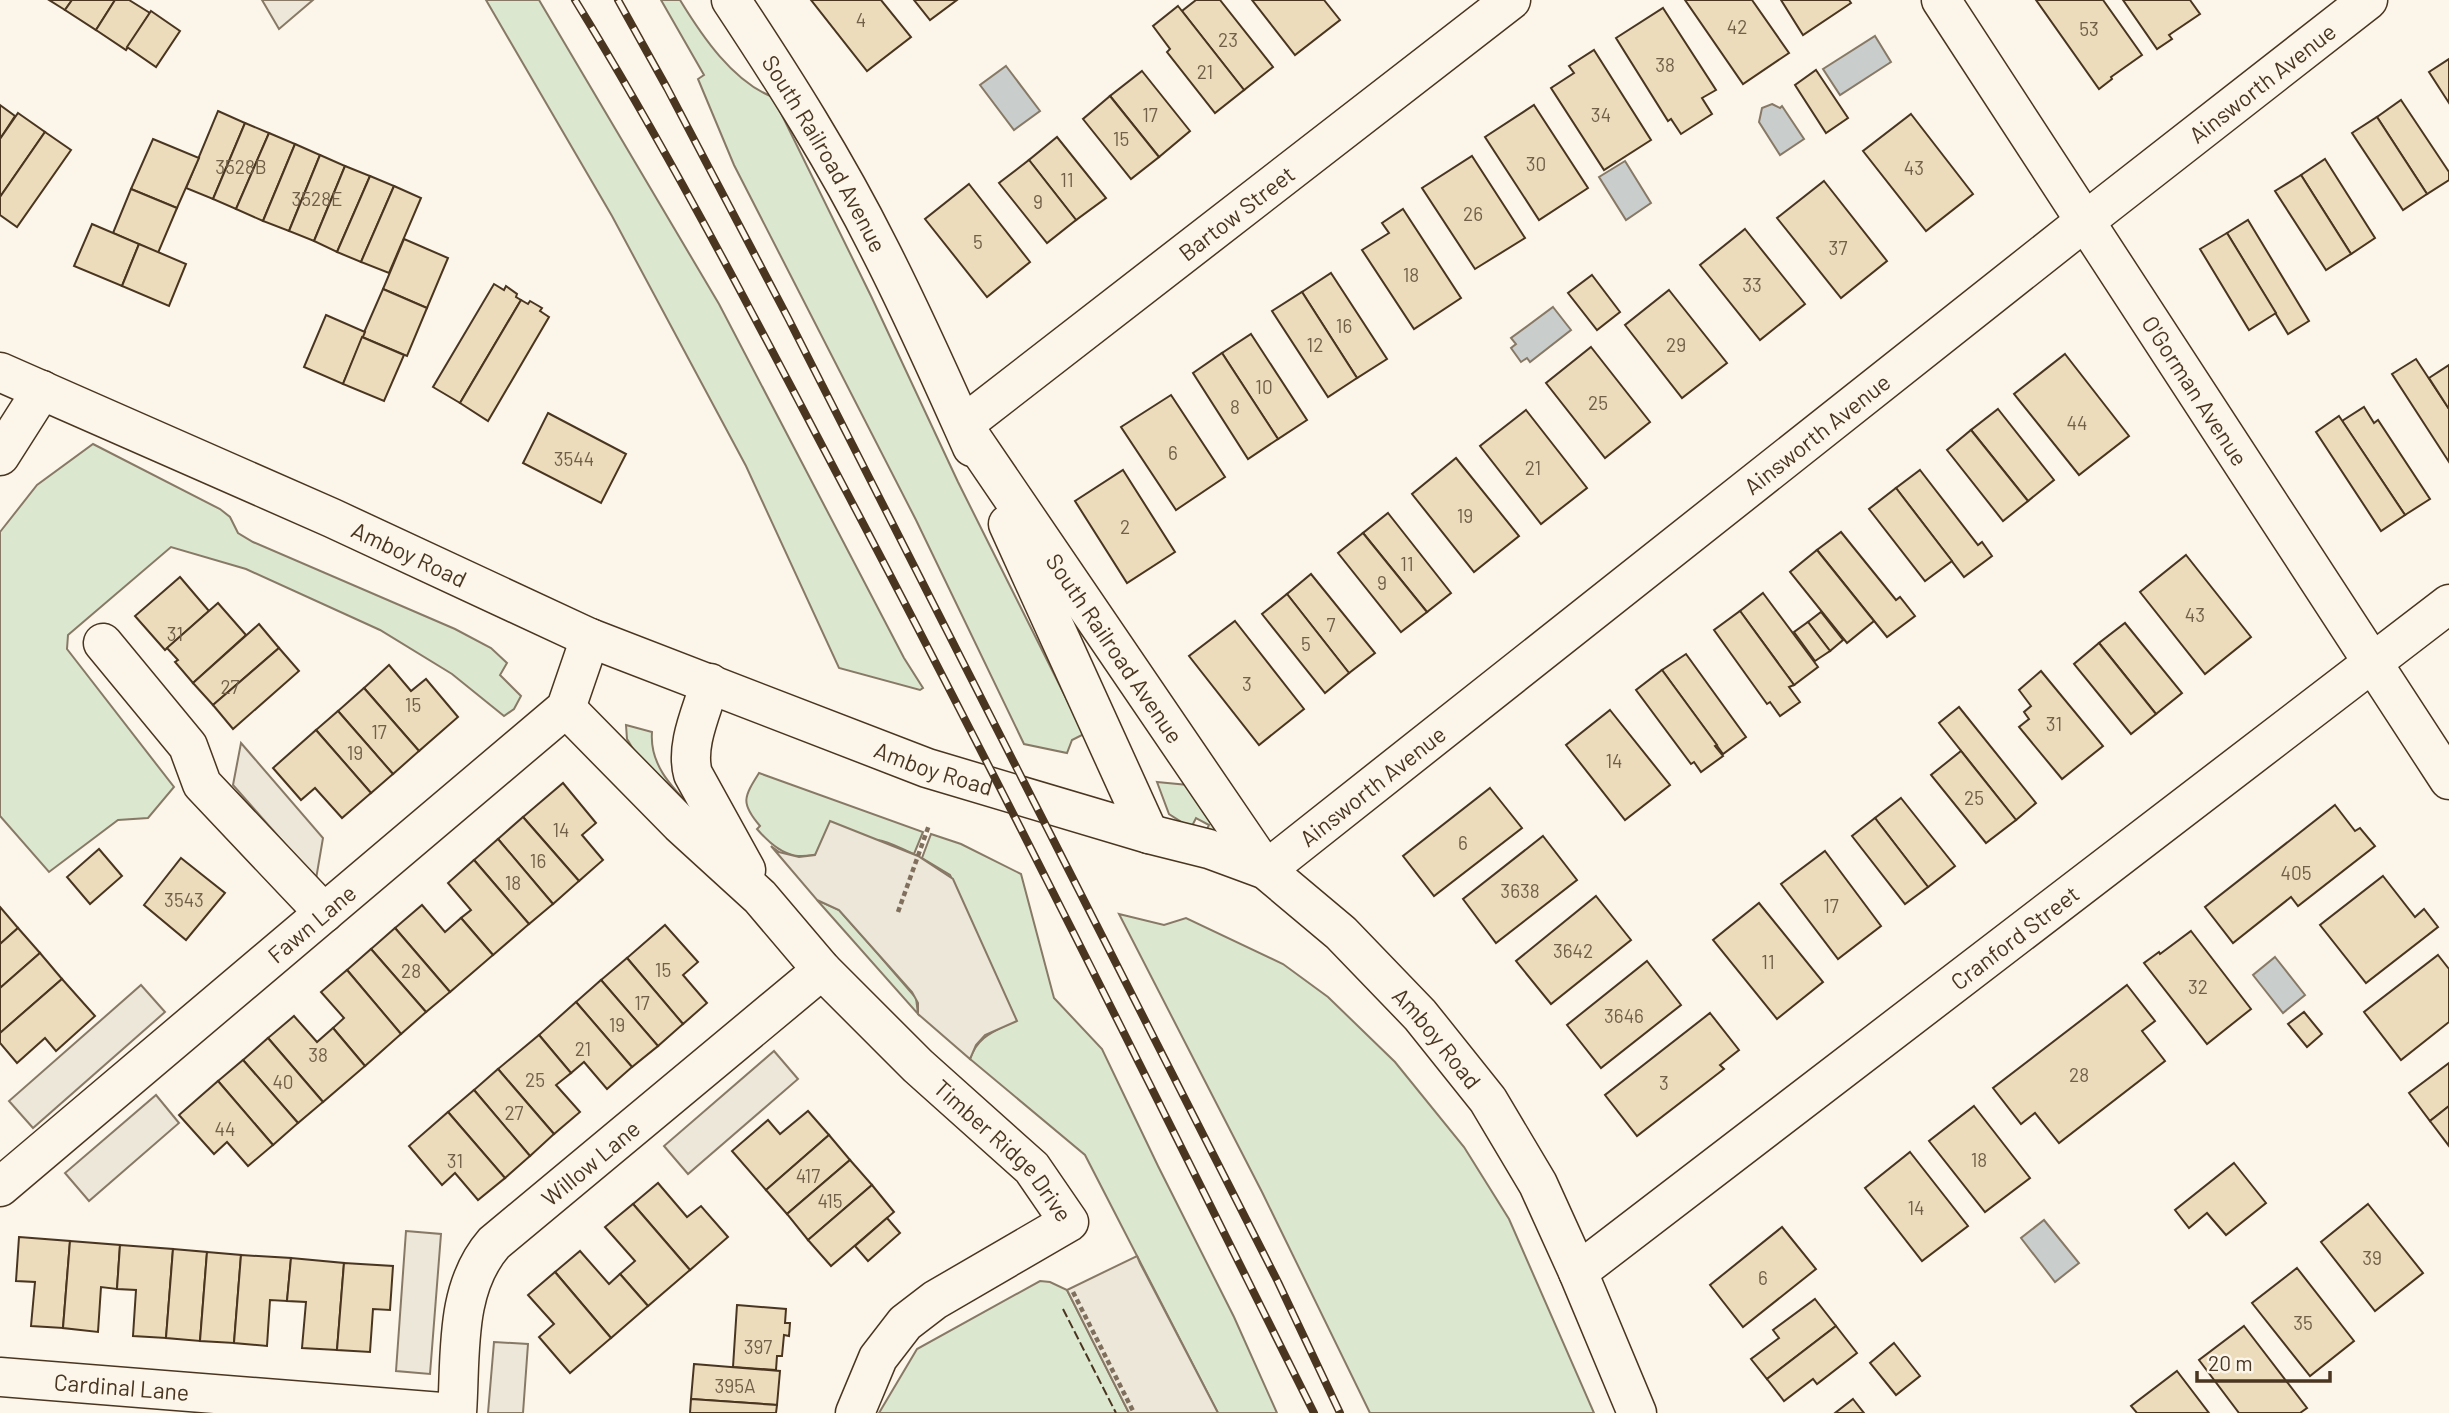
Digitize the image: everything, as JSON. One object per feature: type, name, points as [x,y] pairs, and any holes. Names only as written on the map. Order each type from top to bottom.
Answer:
[{"type":"street","name":"South Railroad Avenue","points":[[731,0],[792,93],[878,246],[944,381],[1149,834]]},
{"type":"street","name":"Bartow Street","points":[[962,425],[1511,0]]},
{"type":"street","name":"O'Gorman Avenue","points":[[1941,0],[2449,780]]},
{"type":"street","name":"Ainsworth Avenue","points":[[1266,870],[2368,0]]},
{"type":"street","name":"Amboy Road","points":[[0,372],[332,518],[590,638],[927,768],[1149,834],[1209,849],[1266,870],[1341,933],[1412,1006],[1488,1100],[1538,1184],[1637,1413]]},
{"type":"street","points":[[0,456],[42,390]]},
{"type":"street","name":"South Railroad Avenue","points":[[962,425],[1266,870]]},
{"type":"street","name":"Cranford Street","points":[[1578,1272],[2449,604]]},
{"type":"street","points":[[566,708],[590,638]]},
{"type":"street","points":[[103,643],[188,746],[202,784],[324,913]]},
{"type":"street","name":"Timber Ridge Drive","points":[[710,683],[690,749],[693,774],[760,897]]},
{"type":"street","name":"Timber Ridge Drive","points":[[566,708],[680,824],[760,897],[822,970],[918,1066],[1032,1168],[1069,1222],[935,1300],[905,1324],[878,1358],[855,1413]]},
{"type":"street","name":"Fawn Lane","points":[[0,1187],[566,708]]},
{"type":"street","name":"Willow Lane","points":[[456,1413],[465,1300],[481,1259],[509,1231],[822,970]]},
{"type":"street","name":"Cardinal Lane","points":[[0,1377],[456,1413]]},
{"type":"path","points":[[898,912],[929,825]]},
{"type":"path","points":[[1073,1292],[1134,1413]]},
{"type":"green space","points":[[486,0],[539,0],[719,304],[904,658],[923,688],[920,690],[839,668],[746,466],[612,216]]},
{"type":"green space","points":[[661,0],[680,0],[709,43],[732,69],[758,90],[773,97],[871,296],[958,482],[1084,734],[1072,740],[1067,753],[1024,744],[916,520],[734,165],[698,79],[704,75]]},
{"type":"green space","points":[[93,444],[220,509],[230,517],[238,533],[253,542],[455,629],[491,648],[507,663],[500,675],[521,696],[514,709],[504,716],[452,674],[380,630],[246,569],[171,547],[68,635],[67,649],[174,787],[148,818],[118,820],[49,872],[0,816],[0,532],[37,485]]},
{"type":"green space","points":[[626,725],[652,732],[656,759],[668,782],[705,822],[635,752],[627,739]]},
{"type":"green space","points":[[759,773],[923,832],[914,854],[877,840],[814,855],[792,855],[781,850],[757,829],[760,826],[747,805],[747,794]]},
{"type":"green space","points":[[1157,782],[1188,785],[1217,831],[1204,835],[1209,825],[1196,818],[1191,828],[1169,814]]},
{"type":"green space","points":[[931,834],[961,844],[1021,874],[1054,998],[1102,1049],[1234,1317],[1277,1413],[1218,1413],[1085,1155],[970,1059],[983,1039],[1016,1020],[950,875],[922,858]]},
{"type":"green space","points":[[817,900],[839,910],[878,954],[916,998],[918,1014]]},
{"type":"green space","points":[[1119,914],[1164,925],[1186,918],[1283,964],[1328,997],[1395,1062],[1464,1147],[1509,1219],[1594,1413],[1370,1413],[1262,1192]]},
{"type":"green space","points":[[1040,1281],[1050,1282],[1067,1290],[1129,1413],[879,1413],[917,1349]]},
{"type":"shaded area","points":[[262,0],[313,0],[279,29]]},
{"type":"shaded area","points":[[1875,36],[1891,62],[1840,95],[1823,69]]},
{"type":"shaded area","points":[[1006,66],[1040,111],[1014,130],[980,85]]},
{"type":"shaded area","points":[[1772,104],[1780,108],[1782,106],[1804,139],[1780,155],[1759,122],[1762,108]]},
{"type":"shaded area","points":[[1625,161],[1651,203],[1626,220],[1599,177]]},
{"type":"shaded area","points":[[1553,307],[1571,330],[1530,362],[1527,358],[1521,362],[1511,348],[1516,344],[1511,338]]},
{"type":"shaded area","points":[[241,743],[323,838],[316,879],[233,785]]},
{"type":"shaded area","points":[[830,821],[918,856],[953,879],[1017,1021],[985,1035],[976,1045],[970,1059],[918,1014],[918,1003],[912,992],[839,910],[817,900],[771,846],[779,852],[799,857],[815,855]]},
{"type":"shaded area","points":[[2275,957],[2305,995],[2283,1013],[2253,975]]},
{"type":"shaded area","points":[[141,985],[165,1012],[33,1128],[9,1101]]},
{"type":"shaded area","points":[[774,1051],[798,1079],[688,1174],[664,1146]]},
{"type":"shaded area","points":[[156,1095],[179,1123],[89,1201],[65,1173]]},
{"type":"shaded area","points":[[2044,1220],[2079,1263],[2055,1282],[2021,1238]]},
{"type":"shaded area","points":[[406,1231],[441,1234],[430,1374],[396,1371]]},
{"type":"shaded area","points":[[1137,1256],[1218,1413],[1129,1413],[1067,1290]]},
{"type":"shaded area","points":[[494,1342],[528,1344],[523,1413],[488,1413]]},
{"type":"building","points":[[49,0],[72,0],[65,10]]},
{"type":"building","points":[[72,0],[115,0],[96,30],[65,10]]},
{"type":"building","points":[[115,0],[129,0],[150,13],[126,50],[96,30]]},
{"type":"building","points":[[811,0],[881,0],[911,37],[867,71]]},
{"type":"building","points":[[914,0],[957,0],[930,20]]},
{"type":"building","points":[[1196,0],[1220,0],[1273,67],[1244,90],[1182,11]]},
{"type":"building","points":[[1252,0],[1324,0],[1340,20],[1295,55]]},
{"type":"building","points":[[1685,0],[1752,0],[1789,53],[1743,84]]},
{"type":"building","points":[[1781,0],[1849,0],[1851,3],[1803,35]]},
{"type":"building","points":[[2036,0],[2103,0],[2142,55],[2099,89]]},
{"type":"building","points":[[2123,0],[2190,0],[2200,14],[2169,35],[2172,39],[2157,49]]},
{"type":"building","points":[[1178,6],[1244,90],[1215,113],[1167,52],[1170,49],[1153,26]]},
{"type":"building","points":[[1663,8],[1716,90],[1702,98],[1712,114],[1681,134],[1671,119],[1668,121],[1616,38]]},
{"type":"building","points":[[151,11],[180,31],[156,67],[127,47]]},
{"type":"building","points":[[1594,50],[1651,140],[1604,170],[1551,88],[1574,73],[1569,66]]},
{"type":"building","points":[[2449,59],[2449,103],[2429,72]]},
{"type":"building","points":[[1816,70],[1848,118],[1826,133],[1795,85]]},
{"type":"building","points":[[1142,71],[1190,131],[1159,157],[1110,96]]},
{"type":"building","points":[[1110,96],[1159,157],[1131,179],[1083,119]]},
{"type":"building","points":[[2401,100],[2449,172],[2449,180],[2427,194],[2377,117]]},
{"type":"building","points":[[0,105],[15,116],[0,139]]},
{"type":"building","points":[[1534,105],[1588,188],[1539,220],[1485,137]]},
{"type":"building","points":[[218,111],[245,123],[213,199],[186,188]]},
{"type":"building","points":[[18,113],[45,132],[0,197],[0,139]]},
{"type":"building","points":[[1911,114],[1973,194],[1926,231],[1863,151]]},
{"type":"building","points":[[2377,117],[2427,194],[2403,210],[2352,133]]},
{"type":"building","points":[[245,123],[269,133],[236,209],[213,199]]},
{"type":"building","points":[[45,132],[71,150],[17,227],[0,215],[0,197]]},
{"type":"building","points":[[269,133],[295,144],[263,221],[236,209]]},
{"type":"building","points":[[1057,137],[1106,198],[1076,220],[1029,160]]},
{"type":"building","points":[[153,139],[199,158],[177,208],[131,189]]},
{"type":"building","points":[[295,144],[320,155],[289,231],[263,221]]},
{"type":"building","points":[[320,155],[345,166],[314,241],[289,231]]},
{"type":"building","points":[[1472,156],[1525,238],[1475,269],[1422,188]]},
{"type":"building","points":[[2325,159],[2375,238],[2351,254],[2301,175]]},
{"type":"building","points":[[1029,160],[1076,220],[1047,243],[999,183]]},
{"type":"building","points":[[345,166],[370,176],[337,252],[314,241]]},
{"type":"building","points":[[2301,175],[2351,254],[2326,270],[2275,191]]},
{"type":"building","points":[[370,176],[394,186],[361,262],[337,252]]},
{"type":"building","points":[[1824,181],[1887,261],[1841,298],[1777,218]]},
{"type":"building","points":[[969,184],[1030,262],[987,297],[925,219]]},
{"type":"building","points":[[394,186],[421,198],[389,273],[361,262]]},
{"type":"building","points":[[131,189],[177,208],[158,253],[113,233]]},
{"type":"building","points":[[1403,209],[1461,298],[1414,329],[1362,250],[1389,233],[1382,223]]},
{"type":"building","points":[[2248,220],[2309,321],[2288,334],[2227,233]]},
{"type":"building","points":[[92,224],[139,244],[122,286],[74,266]]},
{"type":"building","points":[[1745,229],[1805,304],[1760,340],[1700,265]]},
{"type":"building","points":[[2227,233],[2276,313],[2249,330],[2200,249]]},
{"type":"building","points":[[404,239],[448,258],[427,308],[383,289]]},
{"type":"building","points":[[139,244],[186,264],[169,306],[122,286]]},
{"type":"building","points":[[1331,273],[1387,359],[1357,378],[1302,292]]},
{"type":"building","points":[[1592,275],[1620,312],[1597,330],[1568,293]]},
{"type":"building","points":[[494,284],[504,290],[506,286],[521,300],[460,403],[433,387]]},
{"type":"building","points":[[383,289],[427,308],[407,356],[362,337]]},
{"type":"building","points":[[1669,290],[1727,363],[1682,398],[1625,325]]},
{"type":"building","points":[[1302,292],[1357,378],[1328,397],[1272,311]]},
{"type":"building","points":[[521,300],[528,304],[530,301],[542,308],[540,311],[549,317],[488,421],[460,403]]},
{"type":"building","points":[[326,315],[365,332],[343,384],[304,367]]},
{"type":"building","points":[[1251,334],[1307,420],[1278,439],[1222,353]]},
{"type":"building","points":[[362,337],[404,355],[384,401],[343,384]]},
{"type":"building","points":[[1591,347],[1650,422],[1605,458],[1546,383]]},
{"type":"building","points":[[1222,353],[1278,439],[1248,459],[1193,373]]},
{"type":"building","points":[[2065,354],[2129,436],[2079,475],[2014,394]]},
{"type":"building","points":[[2416,359],[2449,409],[2449,462],[2392,374]]},
{"type":"building","points":[[2449,365],[2449,409],[2429,378]]},
{"type":"building","points":[[1171,395],[1225,477],[1176,510],[1121,427]]},
{"type":"building","points":[[2364,407],[2374,423],[2378,420],[2430,499],[2405,515],[2342,421]]},
{"type":"building","points":[[1998,409],[2054,480],[2028,501],[1971,430]]},
{"type":"building","points":[[1526,410],[1587,488],[1541,524],[1480,446]]},
{"type":"building","points":[[548,413],[626,454],[601,503],[523,463]]},
{"type":"building","points":[[2339,416],[2405,515],[2381,531],[2316,432]]},
{"type":"building","points":[[1971,430],[2028,501],[2003,521],[1947,450]]},
{"type":"building","points":[[1456,458],[1519,536],[1474,572],[1412,494]]},
{"type":"building","points":[[1123,470],[1175,552],[1127,583],[1075,501]]},
{"type":"building","points":[[1920,470],[1978,545],[1982,542],[1992,556],[1964,577],[1896,488]]},
{"type":"building","points":[[1896,488],[1952,561],[1925,581],[1869,509]]},
{"type":"building","points":[[1388,513],[1451,593],[1427,612],[1363,533]]},
{"type":"building","points":[[1841,532],[1896,600],[1900,597],[1915,616],[1887,637],[1817,550]]},
{"type":"building","points":[[1363,533],[1427,612],[1401,632],[1338,553]]},
{"type":"building","points":[[1817,550],[1874,621],[1847,643],[1790,572]]},
{"type":"building","points":[[2186,555],[2251,637],[2205,674],[2140,592]]},
{"type":"building","points":[[1311,574],[1375,653],[1349,673],[1287,594]]},
{"type":"building","points":[[180,577],[209,611],[165,650],[135,616]]},
{"type":"building","points":[[1763,593],[1818,667],[1794,685],[1740,611]]},
{"type":"building","points":[[1287,594],[1349,673],[1325,693],[1262,614]]},
{"type":"building","points":[[218,603],[246,635],[193,683],[167,648]]},
{"type":"building","points":[[1740,611],[1794,685],[1789,687],[1800,702],[1780,716],[1770,702],[1767,704],[1714,630]]},
{"type":"building","points":[[1821,612],[1843,640],[1830,651],[1808,622]]},
{"type":"building","points":[[1235,621],[1304,709],[1259,745],[1189,656]]},
{"type":"building","points":[[1808,622],[1830,651],[1815,661],[1794,632]]},
{"type":"building","points":[[2125,623],[2182,693],[2156,714],[2099,643]]},
{"type":"building","points":[[259,624],[279,648],[213,705],[193,683]]},
{"type":"building","points":[[2099,643],[2156,714],[2131,734],[2074,664]]},
{"type":"building","points":[[279,648],[299,671],[233,729],[213,705]]},
{"type":"building","points":[[1686,654],[1746,737],[1723,754],[1662,670]]},
{"type":"building","points":[[389,665],[411,691],[426,679],[458,717],[419,751],[364,688]]},
{"type":"building","points":[[1662,670],[1723,756],[1701,772],[1694,762],[1691,764],[1636,690]]},
{"type":"building","points":[[2041,671],[2103,746],[2062,779],[2019,727],[2029,719],[2024,712],[2031,706],[2019,690]]},
{"type":"building","points":[[364,688],[419,751],[393,774],[338,711]]},
{"type":"building","points":[[1959,707],[2036,803],[2016,820],[1939,723]]},
{"type":"building","points":[[1610,710],[1670,785],[1625,820],[1566,745]]},
{"type":"building","points":[[338,711],[393,774],[371,793],[316,730]]},
{"type":"building","points":[[316,730],[371,793],[342,818],[315,788],[301,800],[273,768]]},
{"type":"building","points":[[1961,751],[2016,820],[1986,843],[1931,775]]},
{"type":"building","points":[[563,783],[596,823],[582,835],[603,860],[579,881],[523,817]]},
{"type":"building","points":[[1490,788],[1522,828],[1434,896],[1403,856]]},
{"type":"building","points":[[1901,798],[1955,866],[1928,887],[1875,818]]},
{"type":"building","points":[[2335,805],[2355,831],[2360,828],[2375,846],[2298,906],[2291,897],[2233,943],[2205,907]]},
{"type":"building","points":[[523,817],[579,881],[553,904],[498,839]]},
{"type":"building","points":[[1875,818],[1928,887],[1905,904],[1852,836]]},
{"type":"building","points":[[1543,836],[1577,880],[1496,943],[1463,899]]},
{"type":"building","points":[[498,839],[553,904],[529,924],[474,860]]},
{"type":"building","points":[[99,849],[122,876],[90,904],[67,877]]},
{"type":"building","points":[[1825,851],[1881,926],[1838,959],[1781,884]]},
{"type":"building","points":[[181,858],[225,893],[186,940],[144,905]]},
{"type":"building","points":[[474,860],[529,924],[493,955],[461,918],[471,910],[448,883]]},
{"type":"building","points":[[2383,876],[2415,917],[2424,909],[2438,927],[2366,983],[2320,925]]},
{"type":"building","points":[[1596,896],[1631,940],[1551,1004],[1516,961]]},
{"type":"building","points":[[1759,903],[1823,982],[1777,1019],[1713,940]]},
{"type":"building","points":[[422,905],[445,932],[461,918],[493,955],[450,992],[395,928]]},
{"type":"building","points":[[0,907],[18,928],[0,944]]},
{"type":"building","points":[[665,925],[698,962],[683,975],[707,1003],[683,1024],[627,958]]},
{"type":"building","points":[[18,928],[40,953],[0,988],[0,944]]},
{"type":"building","points":[[395,928],[450,992],[426,1012],[371,949]]},
{"type":"building","points":[[2191,931],[2251,1009],[2207,1044],[2144,963]]},
{"type":"building","points":[[371,949],[426,1012],[401,1034],[347,970]]},
{"type":"building","points":[[40,953],[62,979],[0,1033],[0,988]]},
{"type":"building","points":[[2438,955],[2449,969],[2449,1022],[2401,1060],[2364,1012]]},
{"type":"building","points":[[627,958],[683,1024],[658,1046],[601,980]]},
{"type":"building","points":[[1647,961],[1681,1005],[1601,1068],[1567,1025]]},
{"type":"building","points":[[347,970],[401,1034],[365,1066],[333,1028],[344,1018],[321,992]]},
{"type":"building","points":[[62,979],[95,1016],[56,1051],[45,1038],[17,1063],[0,1043],[0,1033]]},
{"type":"building","points":[[601,980],[658,1046],[632,1067],[576,1002]]},
{"type":"building","points":[[2127,985],[2155,1021],[2142,1031],[2165,1061],[2059,1143],[2035,1113],[2021,1124],[1993,1088]]},
{"type":"building","points":[[576,1002],[632,1067],[607,1089],[584,1062],[571,1073],[539,1035]]},
{"type":"building","points":[[2304,1012],[2322,1034],[2307,1047],[2288,1024]]},
{"type":"building","points":[[1710,1013],[1739,1050],[1720,1065],[1724,1069],[1637,1136],[1605,1095]]},
{"type":"building","points":[[294,1016],[317,1042],[333,1028],[365,1066],[323,1102],[268,1038]]},
{"type":"building","points":[[539,1035],[571,1073],[556,1085],[580,1112],[554,1134],[498,1069]]},
{"type":"building","points":[[268,1038],[323,1102],[298,1123],[243,1060]]},
{"type":"building","points":[[243,1060],[298,1123],[273,1145],[218,1081]]},
{"type":"building","points":[[2449,1063],[2449,1106],[2430,1121],[2409,1093]]},
{"type":"building","points":[[498,1069],[554,1134],[530,1156],[474,1090]]},
{"type":"building","points":[[218,1081],[273,1145],[248,1166],[227,1142],[214,1154],[179,1115]]},
{"type":"building","points":[[474,1090],[530,1156],[505,1178],[448,1112]]},
{"type":"building","points":[[1974,1106],[2030,1178],[1985,1212],[1929,1141]]},
{"type":"building","points":[[2449,1106],[2449,1146],[2430,1121]]},
{"type":"building","points":[[808,1111],[829,1135],[766,1190],[732,1151],[768,1120],[780,1134]]},
{"type":"building","points":[[448,1112],[505,1178],[478,1200],[455,1173],[442,1185],[409,1146]]},
{"type":"building","points":[[829,1135],[850,1160],[787,1214],[766,1190]]},
{"type":"building","points":[[1910,1152],[1968,1226],[1922,1261],[1865,1188]]},
{"type":"building","points":[[850,1160],[872,1185],[808,1240],[787,1214]]},
{"type":"building","points":[[2234,1163],[2266,1203],[2226,1235],[2207,1213],[2189,1228],[2175,1210]]},
{"type":"building","points":[[658,1183],[687,1217],[701,1206],[728,1237],[690,1270],[633,1204]]},
{"type":"building","points":[[872,1185],[894,1212],[831,1266],[808,1240]]},
{"type":"building","points":[[633,1204],[690,1270],[648,1306],[620,1274],[635,1261],[605,1227]]},
{"type":"building","points":[[2368,1204],[2423,1273],[2375,1311],[2321,1242]]},
{"type":"building","points":[[887,1218],[900,1233],[868,1261],[855,1246]]},
{"type":"building","points":[[1782,1227],[1816,1269],[1743,1327],[1710,1285]]},
{"type":"building","points":[[19,1237],[70,1241],[63,1328],[31,1326],[35,1282],[16,1281]]},
{"type":"building","points":[[70,1241],[120,1245],[117,1289],[101,1287],[98,1332],[63,1328]]},
{"type":"building","points":[[120,1245],[173,1249],[166,1338],[133,1336],[136,1290],[117,1289]]},
{"type":"building","points":[[173,1249],[207,1252],[200,1341],[166,1338]]},
{"type":"building","points":[[580,1251],[609,1284],[620,1274],[648,1306],[611,1338],[555,1272]]},
{"type":"building","points":[[207,1252],[241,1255],[234,1343],[200,1341]]},
{"type":"building","points":[[241,1255],[291,1258],[287,1301],[270,1300],[267,1346],[234,1343]]},
{"type":"building","points":[[291,1258],[344,1263],[337,1350],[302,1348],[306,1302],[287,1301]]},
{"type":"building","points":[[344,1263],[393,1266],[390,1310],[373,1309],[370,1352],[337,1350]]},
{"type":"building","points":[[2297,1268],[2354,1341],[2310,1376],[2252,1303]]},
{"type":"building","points":[[555,1272],[611,1338],[570,1373],[539,1337],[554,1324],[528,1295]]},
{"type":"building","points":[[1815,1299],[1836,1326],[1767,1379],[1751,1359],[1779,1338],[1773,1330]]},
{"type":"building","points":[[737,1305],[786,1309],[785,1323],[790,1323],[789,1336],[784,1335],[782,1356],[777,1356],[776,1370],[733,1367]]},
{"type":"building","points":[[1836,1326],[1857,1353],[1817,1384],[1813,1379],[1784,1401],[1767,1379]]},
{"type":"building","points":[[2244,1326],[2307,1408],[2300,1413],[2239,1413],[2199,1360]]},
{"type":"building","points":[[1894,1343],[1920,1376],[1896,1395],[1870,1363]]},
{"type":"building","points":[[694,1364],[780,1371],[777,1405],[691,1399]]},
{"type":"building","points":[[2177,1371],[2209,1413],[2137,1413],[2131,1406]]},
{"type":"building","points":[[691,1399],[777,1405],[776,1413],[690,1413]]},
{"type":"building","points":[[1853,1399],[1864,1413],[1835,1413]]},
{"type":"railway","points":[[575,0],[715,243],[906,606],[1083,951],[1314,1413]]},
{"type":"railway","points":[[618,0],[788,318],[1278,1282],[1340,1413]]},
{"type":"fence","points":[[1063,1309],[1116,1413]]}]
